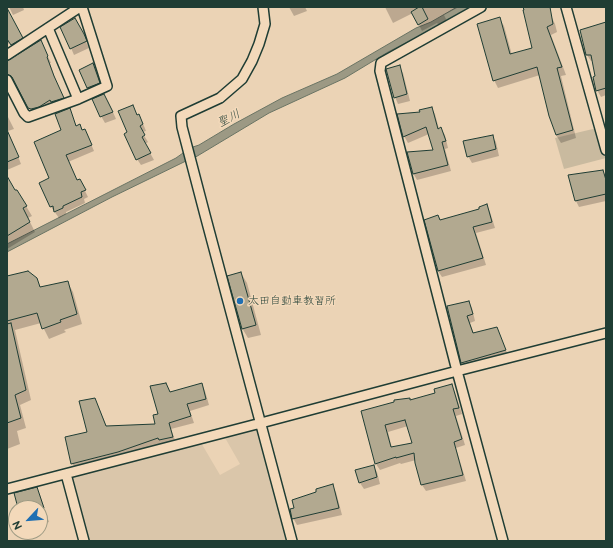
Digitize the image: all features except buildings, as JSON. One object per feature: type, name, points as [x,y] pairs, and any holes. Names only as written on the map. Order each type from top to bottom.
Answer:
[{"type":"street","points":[[7,55],[81,7],[107,86],[78,99],[28,117],[24,113],[7,80]]},
{"type":"street","points":[[263,7],[265,24],[252,62],[242,79],[220,98],[181,116],[182,127],[292,541]]},
{"type":"street","points":[[481,7],[381,63],[380,71],[457,371],[503,541]]},
{"type":"street","points":[[566,7],[606,150]]},
{"type":"street","points":[[48,28],[78,99]]},
{"type":"street","points":[[7,489],[606,333]]},
{"type":"street","points":[[66,474],[84,541]]},
{"type":"shaded area","points":[[457,7],[472,7],[434,29],[388,52],[345,78],[269,113],[194,158],[190,148],[199,145],[282,98],[337,74],[416,28],[431,22]]},
{"type":"shaded area","points":[[597,128],[606,158],[564,169],[555,138]]},
{"type":"shaded area","points":[[185,150],[188,160],[112,197],[7,252],[7,244],[176,158]]},
{"type":"shaded area","points":[[256,427],[259,430],[288,541],[89,541],[71,476],[200,441],[220,475],[240,464],[224,436]]},
{"type":"place","name":"太田自動車教習所","points":[[240,301]]},
{"type":"water label","name":"聖川","points":[[229,119]]}]
